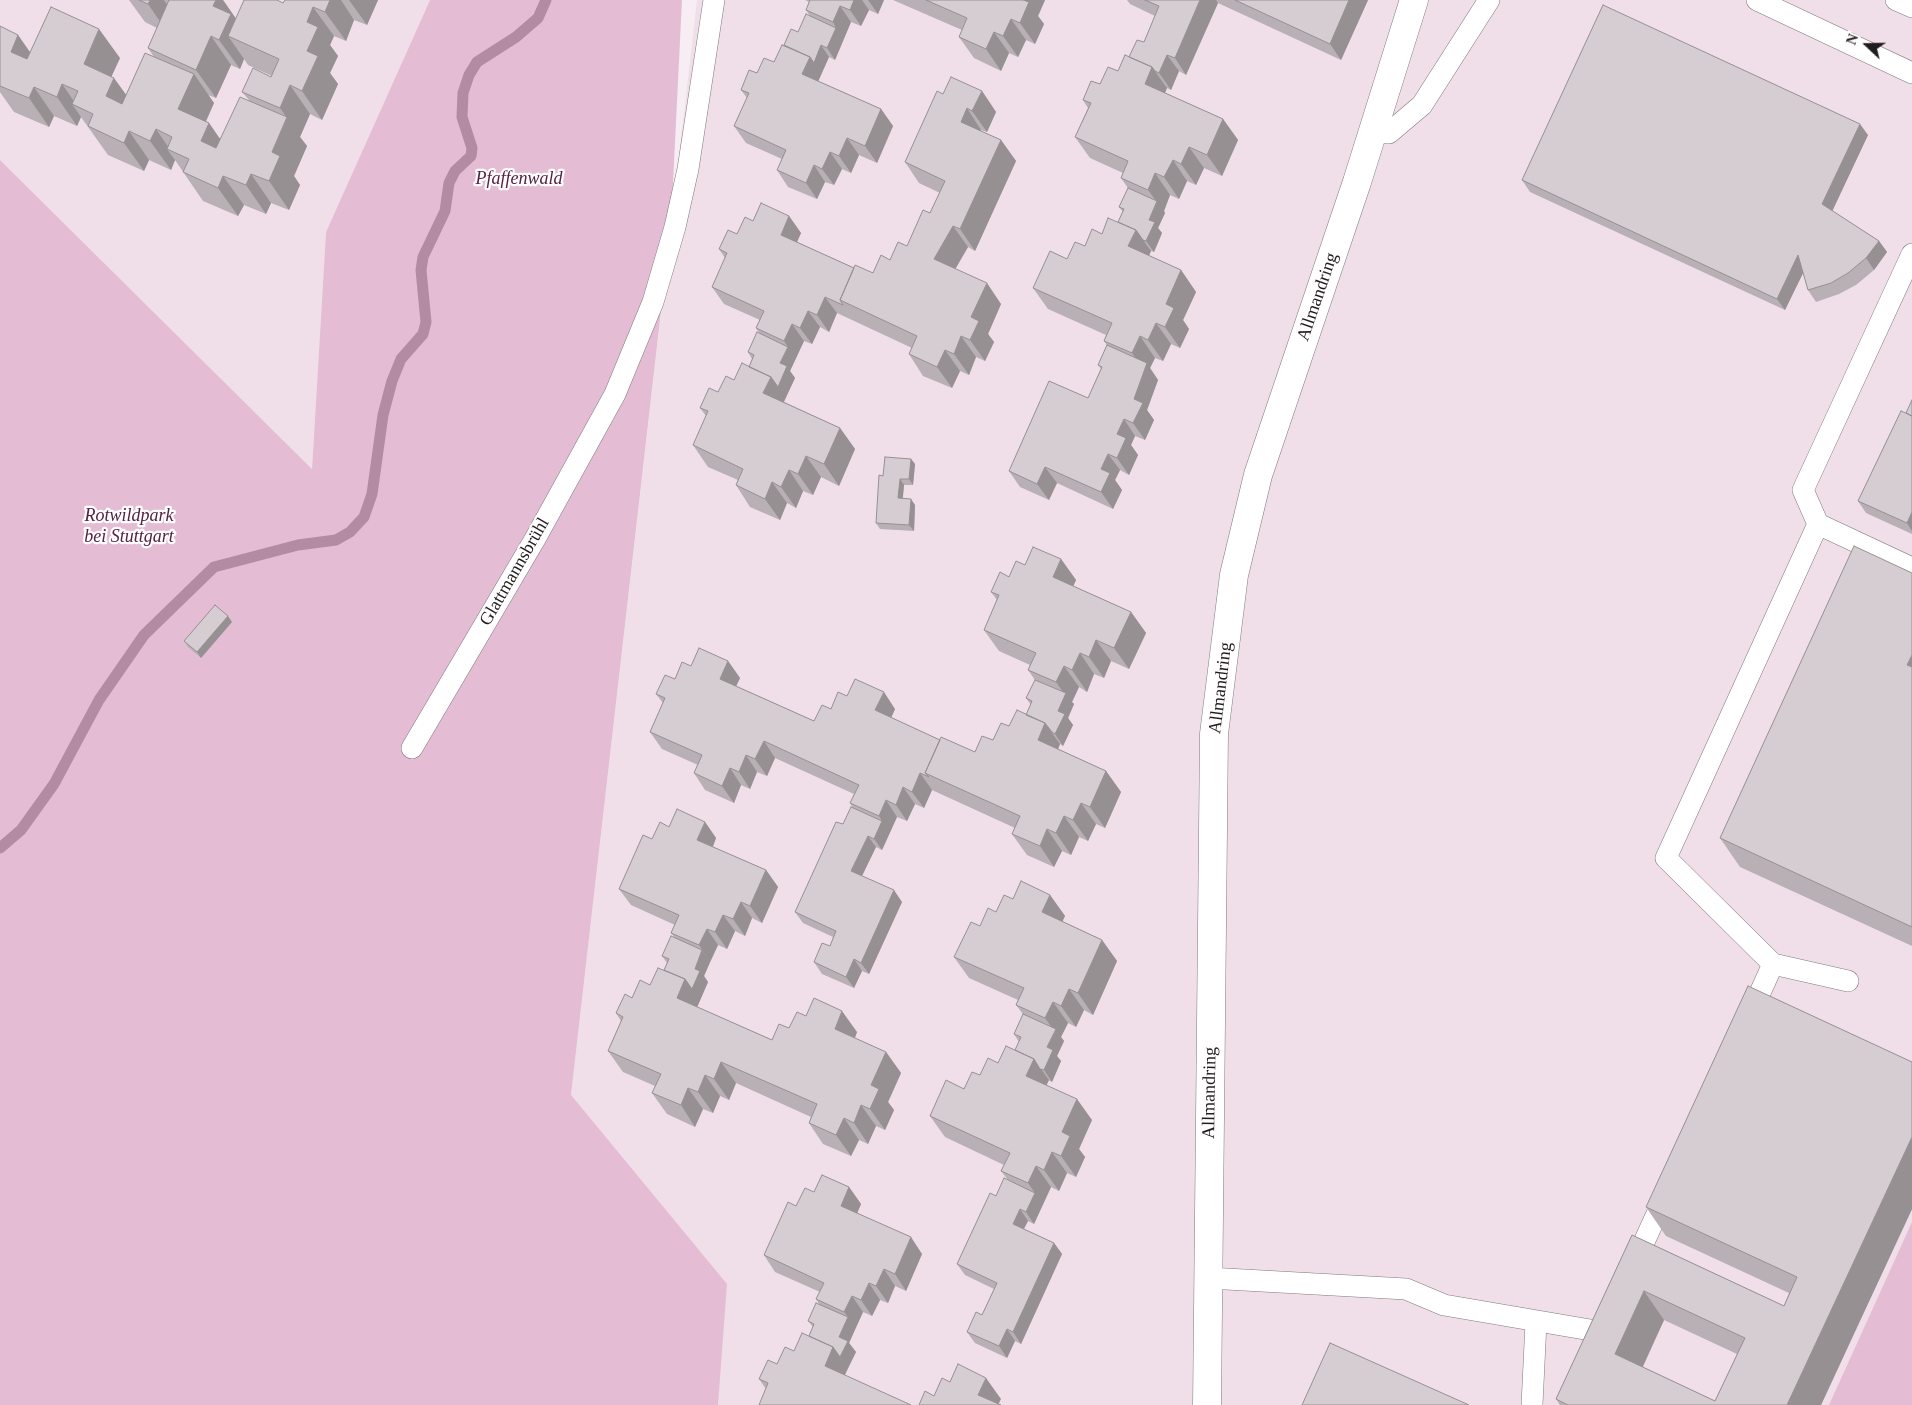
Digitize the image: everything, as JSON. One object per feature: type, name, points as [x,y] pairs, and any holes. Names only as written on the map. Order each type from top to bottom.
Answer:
[{"type":"street","name":"Allmandring","points":[[1207,1405],[1214,734],[1234,575],[1258,475],[1373,132],[1414,0]]},
{"type":"lane","name":"Glattmannsbrühl","points":[[412,748],[535,539],[616,394],[653,302],[675,227],[688,169],[714,0]]},
{"type":"lane","points":[[1373,132],[1389,133],[1422,105],[1489,0]]},
{"type":"lane","points":[[1757,0],[1912,73]]},
{"type":"lane","points":[[1896,0],[1912,8]]},
{"type":"lane","points":[[1912,254],[1803,490],[1818,524],[1912,568]]},
{"type":"lane","points":[[1818,524],[1666,858],[1773,964],[1848,981]]},
{"type":"lane","points":[[1741,1033],[1773,964]]},
{"type":"lane","points":[[1208,1278],[1406,1289],[1444,1305],[1602,1332],[1674,1178]]},
{"type":"lane","points":[[1532,1405],[1536,1322]]},
{"type":"shaded area","points":[[0,0],[430,0],[326,232],[312,469],[0,160]]},
{"type":"shaded area","points":[[697,0],[1912,0],[1912,1405],[708,1405],[571,1095]]},
{"type":"green space","points":[[430,0],[682,0],[671,224],[571,1095],[727,1284],[718,1405],[0,1405],[0,160],[312,469],[326,232]]},
{"type":"green space","points":[[1912,1222],[1912,1405],[1829,1405]]},
{"type":"building","points":[[139,0],[150,0],[148,4]]},
{"type":"building","points":[[169,0],[216,0],[213,6],[231,14],[219,40],[211,36],[196,70],[148,48]]},
{"type":"building","points":[[244,0],[277,0],[283,3],[285,0],[330,0],[325,12],[313,7],[307,22],[318,27],[307,51],[318,56],[302,91],[290,85],[280,108],[242,92],[253,68],[271,77],[279,59],[228,36]]},
{"type":"building","points":[[810,0],[854,0],[850,10],[840,6],[833,22],[806,10]]},
{"type":"building","points":[[926,0],[1023,0],[1029,2],[1020,23],[1011,19],[1003,36],[994,32],[986,49],[959,37],[967,18]]},
{"type":"building","points":[[1145,0],[1200,0],[1175,58],[1167,55],[1159,73],[1152,67],[1129,57],[1137,40],[1144,42],[1159,6]]},
{"type":"building","points":[[1235,0],[1349,0],[1330,44]]},
{"type":"building","points":[[1603,5],[1860,124],[1822,204],[1879,241],[1866,258],[1848,273],[1831,283],[1808,290],[1798,255],[1777,299],[1522,180]]},
{"type":"building","points":[[51,7],[99,29],[84,64],[114,78],[106,96],[122,104],[145,53],[194,74],[178,109],[209,123],[201,141],[216,148],[240,97],[287,117],[272,152],[280,156],[269,181],[251,174],[246,185],[223,176],[218,188],[183,172],[189,159],[167,149],[172,137],[156,129],[150,141],[129,131],[124,143],[88,126],[93,114],[72,104],[78,91],[62,84],[57,97],[34,87],[29,98],[0,86],[0,26],[18,35],[11,52],[27,59]]},
{"type":"building","points":[[806,14],[836,28],[827,48],[821,45],[814,63],[810,57],[784,45],[791,29],[798,32]]},
{"type":"building","points":[[782,45],[810,57],[802,74],[881,109],[865,146],[847,138],[839,156],[830,152],[822,169],[814,165],[806,183],[777,170],[786,150],[734,126],[749,93],[741,90],[749,70],[757,73],[764,58],[774,62]]},
{"type":"building","points":[[1125,55],[1152,67],[1145,84],[1223,119],[1207,155],[1189,147],[1181,164],[1173,160],[1164,177],[1155,173],[1148,190],[1121,178],[1128,161],[1075,137],[1091,103],[1083,100],[1091,81],[1100,84],[1108,67],[1118,71]]},
{"type":"building","points":[[951,77],[982,91],[972,111],[967,108],[961,122],[1001,140],[960,229],[953,226],[934,259],[987,283],[971,317],[979,321],[970,340],[961,336],[954,354],[945,350],[937,367],[909,354],[917,336],[840,300],[855,265],[873,273],[881,255],[890,260],[898,242],[907,246],[923,210],[930,213],[945,181],[905,162],[937,91],[943,94]]},
{"type":"building","points":[[1128,188],[1157,201],[1149,220],[1155,222],[1146,241],[1143,240],[1136,230],[1118,222],[1124,209],[1119,207]]},
{"type":"building","points":[[761,203],[789,216],[781,235],[854,268],[840,300],[843,305],[825,297],[817,315],[808,311],[800,328],[792,324],[784,341],[756,328],[764,311],[712,287],[727,253],[719,249],[728,230],[737,234],[745,217],[753,221]]},
{"type":"building","points":[[1108,218],[1136,230],[1128,246],[1181,270],[1166,304],[1174,308],[1165,327],[1156,323],[1148,340],[1140,336],[1132,353],[1104,341],[1112,323],[1033,288],[1050,251],[1067,259],[1075,242],[1085,246],[1092,229],[1102,234]]},
{"type":"building","points":[[757,332],[788,347],[780,363],[787,366],[778,387],[771,377],[749,367],[754,355],[748,352]]},
{"type":"building","points":[[1107,345],[1147,363],[1134,399],[1143,403],[1133,423],[1124,419],[1117,434],[1126,438],[1117,458],[1108,454],[1101,469],[1110,473],[1101,492],[1045,467],[1037,484],[1009,471],[1049,381],[1088,398],[1102,367],[1098,365]]},
{"type":"building","points":[[742,363],[771,377],[763,393],[840,428],[824,464],[806,456],[798,474],[789,470],[781,487],[772,482],[765,499],[736,485],[743,469],[693,445],[708,411],[700,408],[709,388],[718,392],[726,376],[734,380]]},
{"type":"building","points":[[1912,400],[1912,416],[1906,413]]},
{"type":"building","points":[[1901,411],[1912,416],[1912,512],[1907,523],[1858,501]]},
{"type":"building","points":[[885,457],[911,459],[909,479],[900,479],[898,498],[911,499],[909,525],[876,523],[879,475],[883,476]]},
{"type":"building","points":[[1854,546],[1912,573],[1912,655],[1907,665],[1912,667],[1912,927],[1720,838]]},
{"type":"building","points":[[1033,547],[1061,559],[1053,577],[1131,612],[1114,648],[1096,640],[1089,657],[1080,653],[1072,670],[1064,666],[1056,682],[1028,670],[1036,653],[984,630],[999,595],[991,592],[1000,572],[1009,577],[1016,561],[1025,565]]},
{"type":"building","points":[[215,605],[228,616],[197,652],[184,641]]},
{"type":"building","points":[[699,648],[728,661],[720,679],[814,721],[822,705],[831,709],[838,692],[847,696],[855,679],[884,692],[875,710],[940,740],[925,773],[929,777],[920,773],[912,792],[903,787],[896,805],[886,800],[879,816],[850,803],[859,785],[764,741],[755,759],[746,755],[739,772],[730,768],[722,786],[694,773],[702,755],[650,732],[665,698],[656,694],[665,675],[675,679],[682,662],[691,666]]},
{"type":"building","points":[[1035,680],[1066,693],[1058,711],[1065,714],[1055,734],[1045,723],[1026,715],[1032,701],[1026,698]]},
{"type":"building","points":[[1017,710],[1045,723],[1038,740],[1106,771],[1090,807],[1081,803],[1073,820],[1064,816],[1056,833],[1047,829],[1040,846],[1012,834],[1020,816],[925,773],[941,737],[975,752],[982,736],[993,740],[1001,723],[1009,726]]},
{"type":"building","points":[[851,807],[882,821],[874,839],[868,836],[851,871],[894,890],[861,963],[854,959],[846,977],[814,962],[822,943],[830,946],[836,931],[795,912],[836,822],[843,824]]},
{"type":"building","points":[[677,809],[705,822],[697,840],[766,870],[750,906],[741,902],[733,919],[723,915],[715,932],[707,929],[699,945],[671,933],[679,915],[619,889],[643,835],[652,839],[660,822],[669,827]]},
{"type":"building","points":[[1021,881],[1050,895],[1042,912],[1102,940],[1078,993],[1069,989],[1061,1006],[1053,1002],[1045,1018],[1016,1005],[1024,988],[954,957],[971,922],[980,926],[988,908],[996,912],[1004,895],[1013,899]]},
{"type":"building","points":[[671,936],[702,950],[695,969],[700,971],[692,989],[685,979],[664,970],[669,959],[662,956]]},
{"type":"building","points":[[658,968],[685,979],[677,998],[772,1040],[779,1024],[789,1028],[797,1012],[806,1016],[814,998],[842,1011],[835,1029],[886,1052],[871,1085],[879,1089],[870,1109],[861,1105],[854,1123],[844,1118],[836,1135],[809,1123],[817,1104],[721,1062],[714,1079],[705,1075],[698,1092],[688,1088],[681,1105],[652,1093],[661,1074],[608,1051],[623,1017],[616,1013],[625,994],[632,998],[640,980],[650,985]]},
{"type":"building","points":[[1748,986],[1912,1062],[1912,1137],[1787,1405],[1568,1405],[1556,1399],[1632,1235],[1784,1306],[1797,1277],[1646,1207]],"holes":[[[1644,1291],[1745,1338],[1715,1401],[1615,1354]]]},
{"type":"building","points":[[1023,1014],[1056,1029],[1047,1047],[1053,1050],[1044,1070],[1040,1069],[1034,1059],[1015,1050],[1021,1037],[1014,1034]]},
{"type":"building","points":[[1006,1046],[1034,1059],[1026,1076],[1077,1099],[1062,1132],[1070,1136],[1061,1156],[1052,1152],[1044,1170],[1036,1166],[1028,1183],[1001,1171],[1010,1153],[930,1116],[946,1080],[964,1089],[972,1072],[980,1075],[988,1058],[998,1063]]},
{"type":"building","points":[[822,1175],[849,1187],[841,1206],[911,1237],[895,1274],[884,1269],[876,1286],[869,1283],[861,1300],[852,1296],[844,1312],[816,1299],[824,1283],[764,1255],[788,1202],[796,1206],[805,1188],[814,1192]]},
{"type":"building","points":[[1004,1178],[1035,1193],[1026,1212],[1020,1209],[1013,1224],[1054,1243],[1013,1332],[1007,1329],[999,1346],[967,1332],[976,1312],[982,1315],[997,1283],[957,1264],[990,1193],[996,1196]]},
{"type":"building","points":[[816,1303],[848,1317],[839,1337],[848,1341],[840,1357],[833,1347],[809,1336],[814,1324],[808,1321]]},
{"type":"building","points":[[802,1333],[833,1347],[825,1366],[911,1405],[759,1405],[768,1383],[759,1379],[768,1360],[777,1364],[785,1347],[794,1351]]},
{"type":"building","points":[[1330,1343],[1469,1405],[1302,1405]]},
{"type":"building","points":[[958,1364],[986,1378],[978,1395],[1001,1405],[919,1405],[925,1391],[934,1396],[942,1378],[950,1382]]},
{"type":"waterway","points":[[0,848],[21,830],[54,784],[99,700],[144,635],[214,567],[298,545],[336,540],[350,532],[364,517],[372,494],[383,415],[392,381],[401,359],[423,334],[426,322],[421,270],[423,257],[445,211],[449,183],[455,171],[471,156],[472,148],[462,117],[463,93],[469,75],[477,62],[516,37],[538,18],[546,0]]},
{"type":"park label","name":"Pfaffenwald","points":[[519,179]]},
{"type":"park label","name":"Rotwildpark bei Stuttgart","points":[[129,526]]}]
